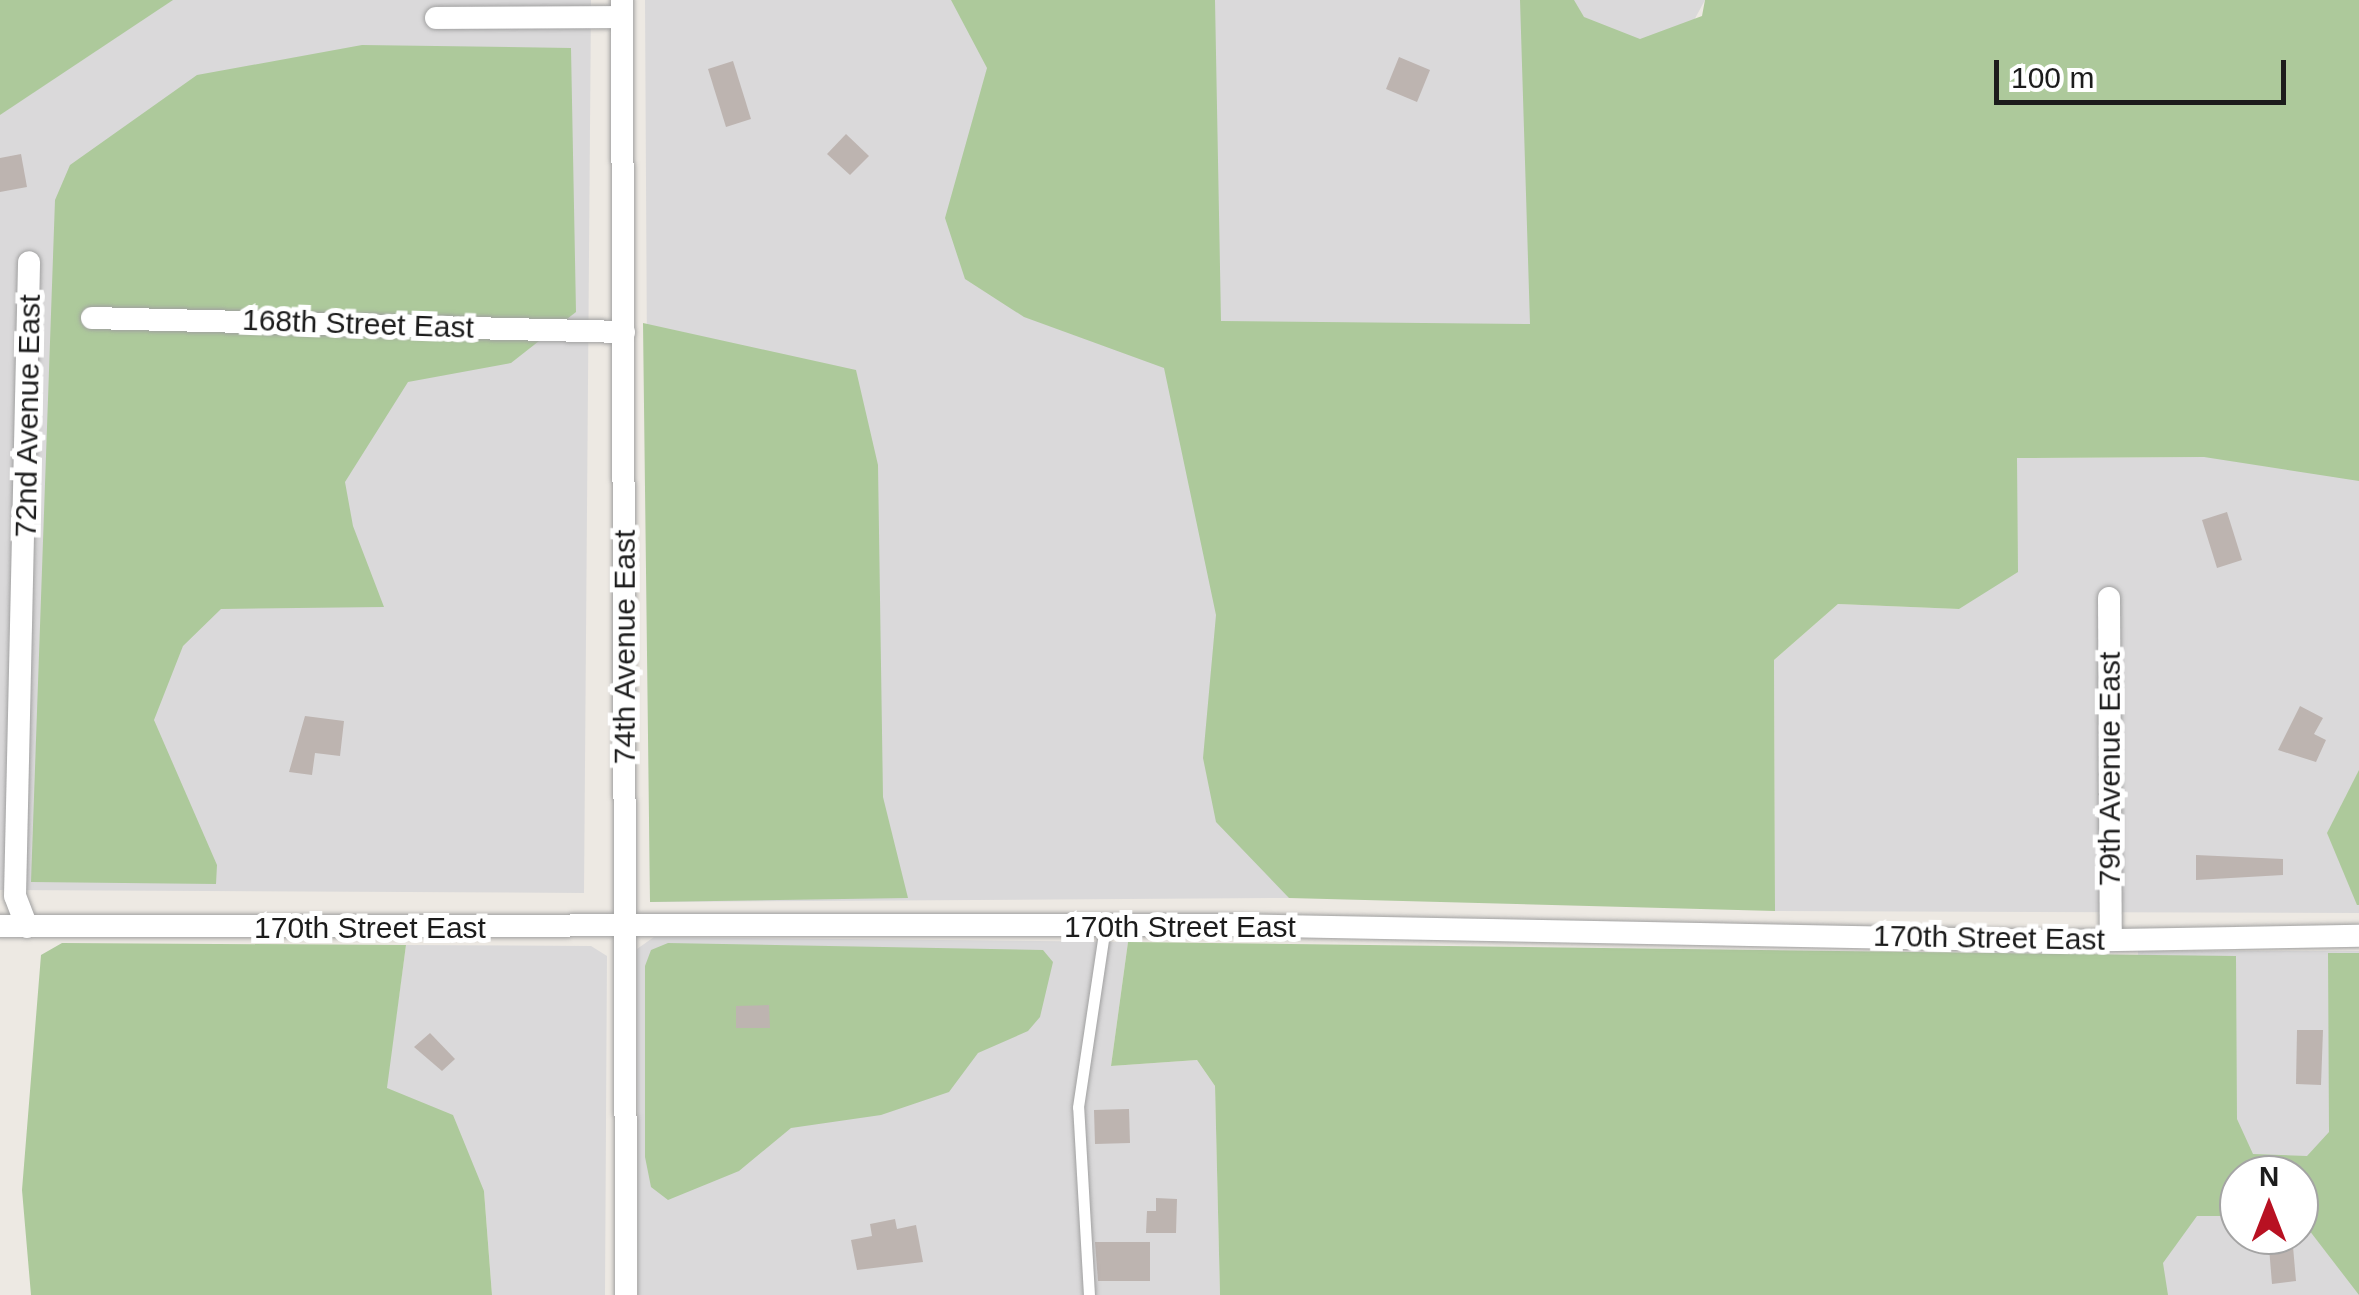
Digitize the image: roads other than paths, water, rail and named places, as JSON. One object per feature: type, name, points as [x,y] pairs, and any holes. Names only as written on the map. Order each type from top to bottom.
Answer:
[{"type":"street","points":[[436,18],[622,9]]},
{"type":"street","name":"74th Avenue East","points":[[622,9],[626,1295]]},
{"type":"street","name":"72nd Avenue East","points":[[27,927],[15,896],[29,262]]},
{"type":"street","name":"168th Street East","points":[[92,318],[624,332]]},
{"type":"street","name":"79th Avenue East","points":[[2109,598],[2111,940]]},
{"type":"street","name":"170th Street East","points":[[0,926],[1105,927],[2111,940],[2359,936]]},
{"type":"lane","points":[[1089,1295],[1078,1107],[1105,927]]}]
